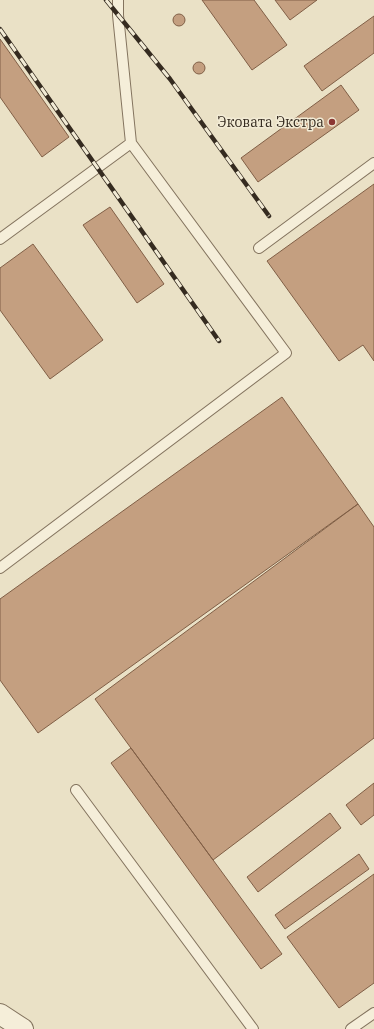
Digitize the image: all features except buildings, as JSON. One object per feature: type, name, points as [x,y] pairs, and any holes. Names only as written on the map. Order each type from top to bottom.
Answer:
[{"type":"street","points":[[0,1014],[23,1029]]},
{"type":"lane","points":[[0,568],[286,353],[131,144],[118,15],[118,0]]},
{"type":"lane","points":[[0,239],[131,144]]},
{"type":"lane","points":[[259,248],[374,163]]},
{"type":"lane","points":[[76,790],[253,1029]]},
{"type":"lane","points":[[351,1029],[374,1013]]},
{"type":"railway","points":[[106,0],[170,79],[269,216]]},
{"type":"railway","points":[[0,29],[219,341]]},
{"type":"place","name":"Эковата Экстра","points":[[332,122]]}]
